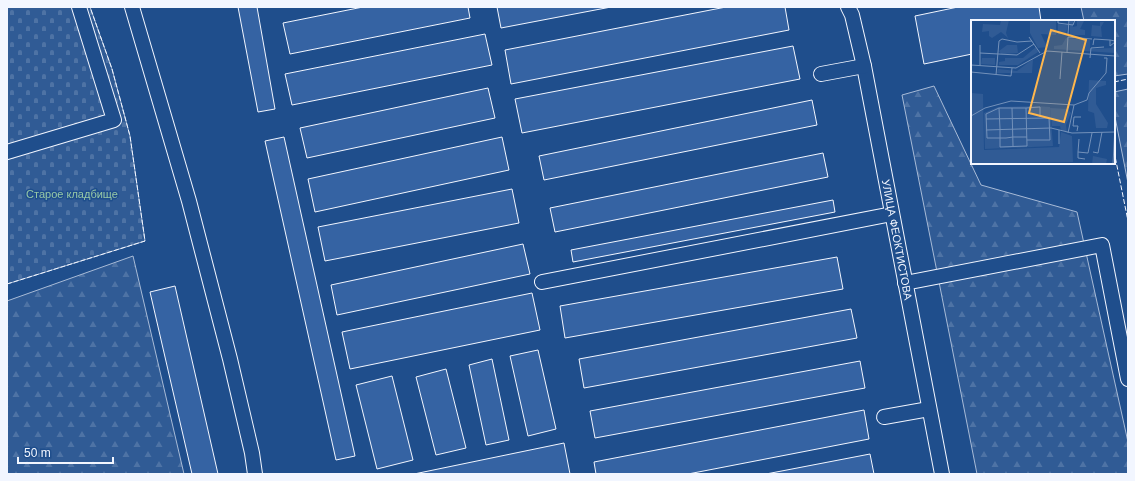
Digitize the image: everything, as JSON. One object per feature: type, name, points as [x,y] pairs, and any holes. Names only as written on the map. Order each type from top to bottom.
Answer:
[{"type":"street","points":[[7,152],[114,120],[79,7]]},
{"type":"street","points":[[132,7],[189,201],[230,359],[252,453],[255,474]]},
{"type":"street","name":"УЛИЦА ФЕОКТИСТОВА","points":[[848,7],[852,15],[864,66],[942,474]]},
{"type":"street","points":[[821,74],[864,66]]},
{"type":"street","points":[[542,282],[892,214]]},
{"type":"street","points":[[905,283],[1102,245],[1128,379]]},
{"type":"street","points":[[884,417],[929,409]]},
{"type":"green space","name":"Старое кладбище","points":[[7,7],[90,7],[112,69],[130,136],[145,241],[7,284]]},
{"type":"green space","points":[[1081,7],[1128,7],[1128,74],[1115,76],[1115,20],[1084,20]]},
{"type":"green space","points":[[934,86],[981,185],[1077,212],[1128,442],[1128,474],[977,474],[902,95]]},
{"type":"green space","points":[[1128,89],[1128,183],[1115,117],[1115,92]]},
{"type":"green space","points":[[133,256],[184,474],[7,474],[7,301]]},
{"type":"building","points":[[238,7],[257,7],[275,109],[258,112]]},
{"type":"building","points":[[363,7],[468,7],[470,18],[290,54],[283,23]]},
{"type":"building","points":[[497,7],[611,7],[501,28]]},
{"type":"building","points":[[726,7],[785,7],[789,30],[511,84],[505,50]]},
{"type":"building","points":[[958,7],[1039,7],[1041,20],[971,20],[971,54],[924,64],[915,16]]},
{"type":"building","points":[[485,34],[492,65],[292,105],[285,74]]},
{"type":"building","points":[[793,46],[800,79],[522,133],[515,99]]},
{"type":"building","points":[[488,88],[495,118],[307,158],[300,128]]},
{"type":"building","points":[[812,100],[817,125],[544,180],[539,156]]},
{"type":"building","points":[[284,137],[355,456],[336,460],[265,141]]},
{"type":"building","points":[[502,137],[509,170],[315,212],[308,179]]},
{"type":"building","points":[[823,153],[828,177],[555,232],[550,208]]},
{"type":"building","points":[[512,189],[519,223],[325,261],[318,227]]},
{"type":"building","points":[[833,200],[835,212],[573,262],[571,250]]},
{"type":"building","points":[[523,244],[530,274],[337,315],[331,285]]},
{"type":"building","points":[[837,257],[843,289],[565,338],[560,306]]},
{"type":"building","points":[[175,286],[218,474],[192,474],[150,292]]},
{"type":"building","points":[[532,293],[540,330],[350,369],[342,332]]},
{"type":"building","points":[[851,309],[857,338],[584,388],[579,359]]},
{"type":"building","points":[[538,350],[556,429],[528,436],[510,356]]},
{"type":"building","points":[[492,359],[509,440],[486,445],[469,365]]},
{"type":"building","points":[[860,361],[865,388],[595,438],[590,411]]},
{"type":"building","points":[[446,369],[466,448],[436,455],[416,377]]},
{"type":"building","points":[[392,376],[413,460],[377,469],[356,385]]},
{"type":"building","points":[[864,410],[869,439],[688,474],[596,474],[594,462]]},
{"type":"building","points":[[564,443],[570,474],[414,474]]},
{"type":"building","points":[[870,454],[874,474],[766,474]]},
{"type":"fence","points":[[7,284],[145,241],[130,136],[112,69],[90,7]]},
{"type":"fence","points":[[1115,82],[1128,79]]},
{"type":"fence","points":[[1115,156],[1128,221]]}]
